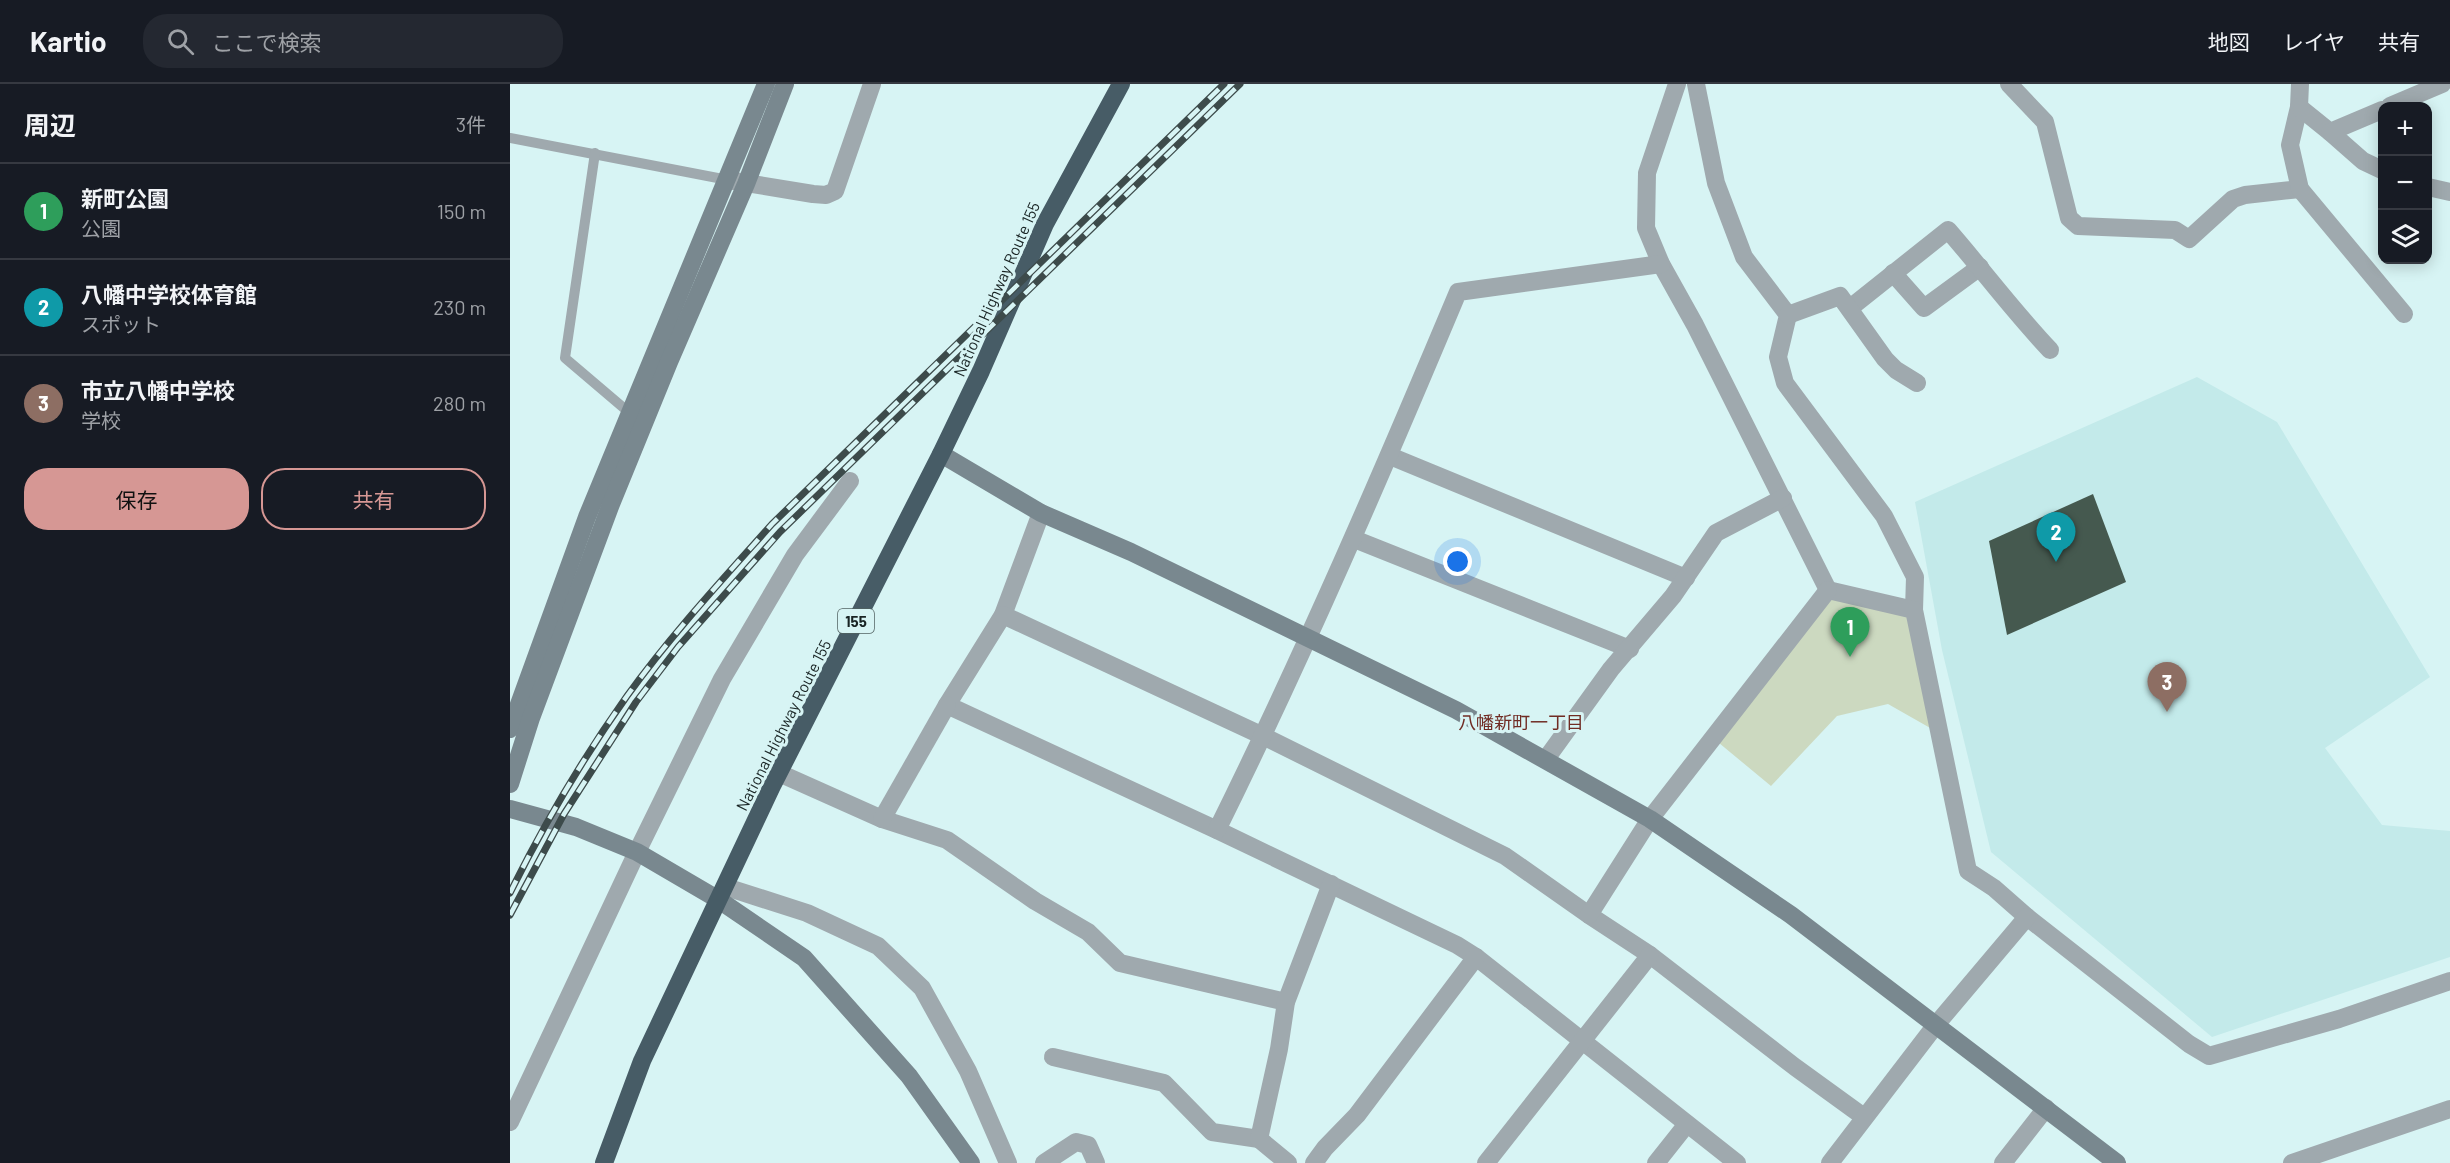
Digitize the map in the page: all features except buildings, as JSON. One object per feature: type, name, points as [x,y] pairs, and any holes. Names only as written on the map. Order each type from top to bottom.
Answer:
[{"type":"highway","name":"National Highway Route 155","points":[[604,1163],[642,1061],[779,773],[942,454],[1045,224],[1121,84]]},
{"type":"street","points":[[510,784],[531,718],[637,420],[766,84]]},
{"type":"street","points":[[510,729],[587,517],[637,420],[746,184],[785,84]]},
{"type":"street","points":[[728,180],[813,194],[826,195],[835,191],[872,84]]},
{"type":"street","points":[[1677,84],[1647,173],[1646,228],[1661,264],[1695,325],[1828,590]]},
{"type":"street","points":[[1696,84],[1716,183],[1744,257],[1788,315]]},
{"type":"street","points":[[2009,84],[2045,122],[2069,218],[2078,226],[2175,230],[2190,239],[2233,199],[2245,195],[2300,189]]},
{"type":"street","points":[[2300,84],[2299,107],[2290,145],[2300,189],[2404,314]]},
{"type":"street","points":[[2399,102],[2442,84]]},
{"type":"street","points":[[2299,107],[2363,161],[2378,168]]},
{"type":"street","points":[[2330,132],[2378,112]]},
{"type":"street","points":[[2432,188],[2450,192]]},
{"type":"street","points":[[1850,308],[1948,230],[1980,267],[2010,308],[2049,350]]},
{"type":"street","points":[[1217,830],[1354,539],[1458,292],[1661,264]]},
{"type":"street","points":[[1893,273],[1924,309],[1980,267]]},
{"type":"street","points":[[1788,315],[1840,296],[1885,359],[1896,370],[1917,383]]},
{"type":"street","points":[[1788,315],[1778,357],[1785,383],[1884,516],[1915,577],[1914,610],[1968,872],[1994,888],[2156,1019],[2209,1056],[2339,1019],[2450,981]]},
{"type":"street","points":[[942,454],[1041,513],[1131,552],[1456,710],[1650,819],[1791,915],[2117,1163]]},
{"type":"street","points":[[1390,456],[1686,578]]},
{"type":"street","points":[[510,1122],[517,1090],[722,679],[795,555],[850,481]]},
{"type":"street","points":[[1546,759],[1611,669],[1630,649],[1686,578],[1716,533],[1782,498]]},
{"type":"street","points":[[882,819],[947,705],[1003,615],[1041,513]]},
{"type":"street","points":[[1354,539],[1630,649]]},
{"type":"street","points":[[1828,590],[1914,610]]},
{"type":"street","points":[[1589,915],[1650,819],[1828,590]]},
{"type":"street","points":[[1003,615],[1263,736],[1505,856],[1650,955],[1864,1117]]},
{"type":"street","points":[[947,705],[1217,830],[1457,945],[1476,957],[1737,1163]]},
{"type":"street","points":[[779,773],[882,819],[947,840],[1035,901],[1088,932],[1120,963],[1286,1002]]},
{"type":"street","points":[[510,809],[576,827],[637,852],[723,893],[807,914],[878,946],[922,988],[968,1071],[1008,1163]]},
{"type":"street","points":[[1259,1139],[1279,1049],[1286,1002],[1330,884]]},
{"type":"street","points":[[723,893],[804,958],[909,1076],[971,1163]]},
{"type":"street","points":[[1830,1163],[1935,1026],[2027,917]]},
{"type":"street","points":[[1485,1163],[1650,955]]},
{"type":"street","points":[[1314,1163],[1325,1148],[1357,1115],[1476,957]]},
{"type":"street","points":[[1053,1057],[1164,1083],[1212,1132],[1259,1139],[1288,1163]]},
{"type":"street","points":[[2003,1163],[2046,1108]]},
{"type":"street","points":[[2292,1163],[2450,1110]]},
{"type":"street","points":[[1656,1163],[1687,1124]]},
{"type":"street","points":[[1044,1163],[1076,1142],[1088,1145],[1096,1163]]},
{"type":"lane","points":[[510,138],[728,180]]},
{"type":"lane","points":[[595,153],[565,358],[637,420]]},
{"type":"shaded area","points":[[2197,377],[2277,422],[2430,677],[2325,748],[2382,825],[2450,831],[2450,957],[2212,1037],[1991,852],[1942,650],[1915,502]]},
{"type":"green space","points":[[1828,590],[1914,610],[1939,733],[1888,704],[1837,716],[1771,786],[1713,738]]},
{"type":"railway","points":[[510,893],[565,792],[611,719],[661,651],[716,587],[772,524],[1224,84]]},
{"type":"railway","points":[[510,915],[564,814],[636,702],[678,647],[780,532],[1240,84]]},
{"type":"place","name":"八幡中学校体育館","points":[[2056,562]]},
{"type":"place","name":"新町公園","points":[[1850,657]]},
{"type":"place","name":"市立八幡中学校","points":[[2167,712]]},
{"type":"district","name":"八幡新町一丁目","points":[[1521,722]]}]
